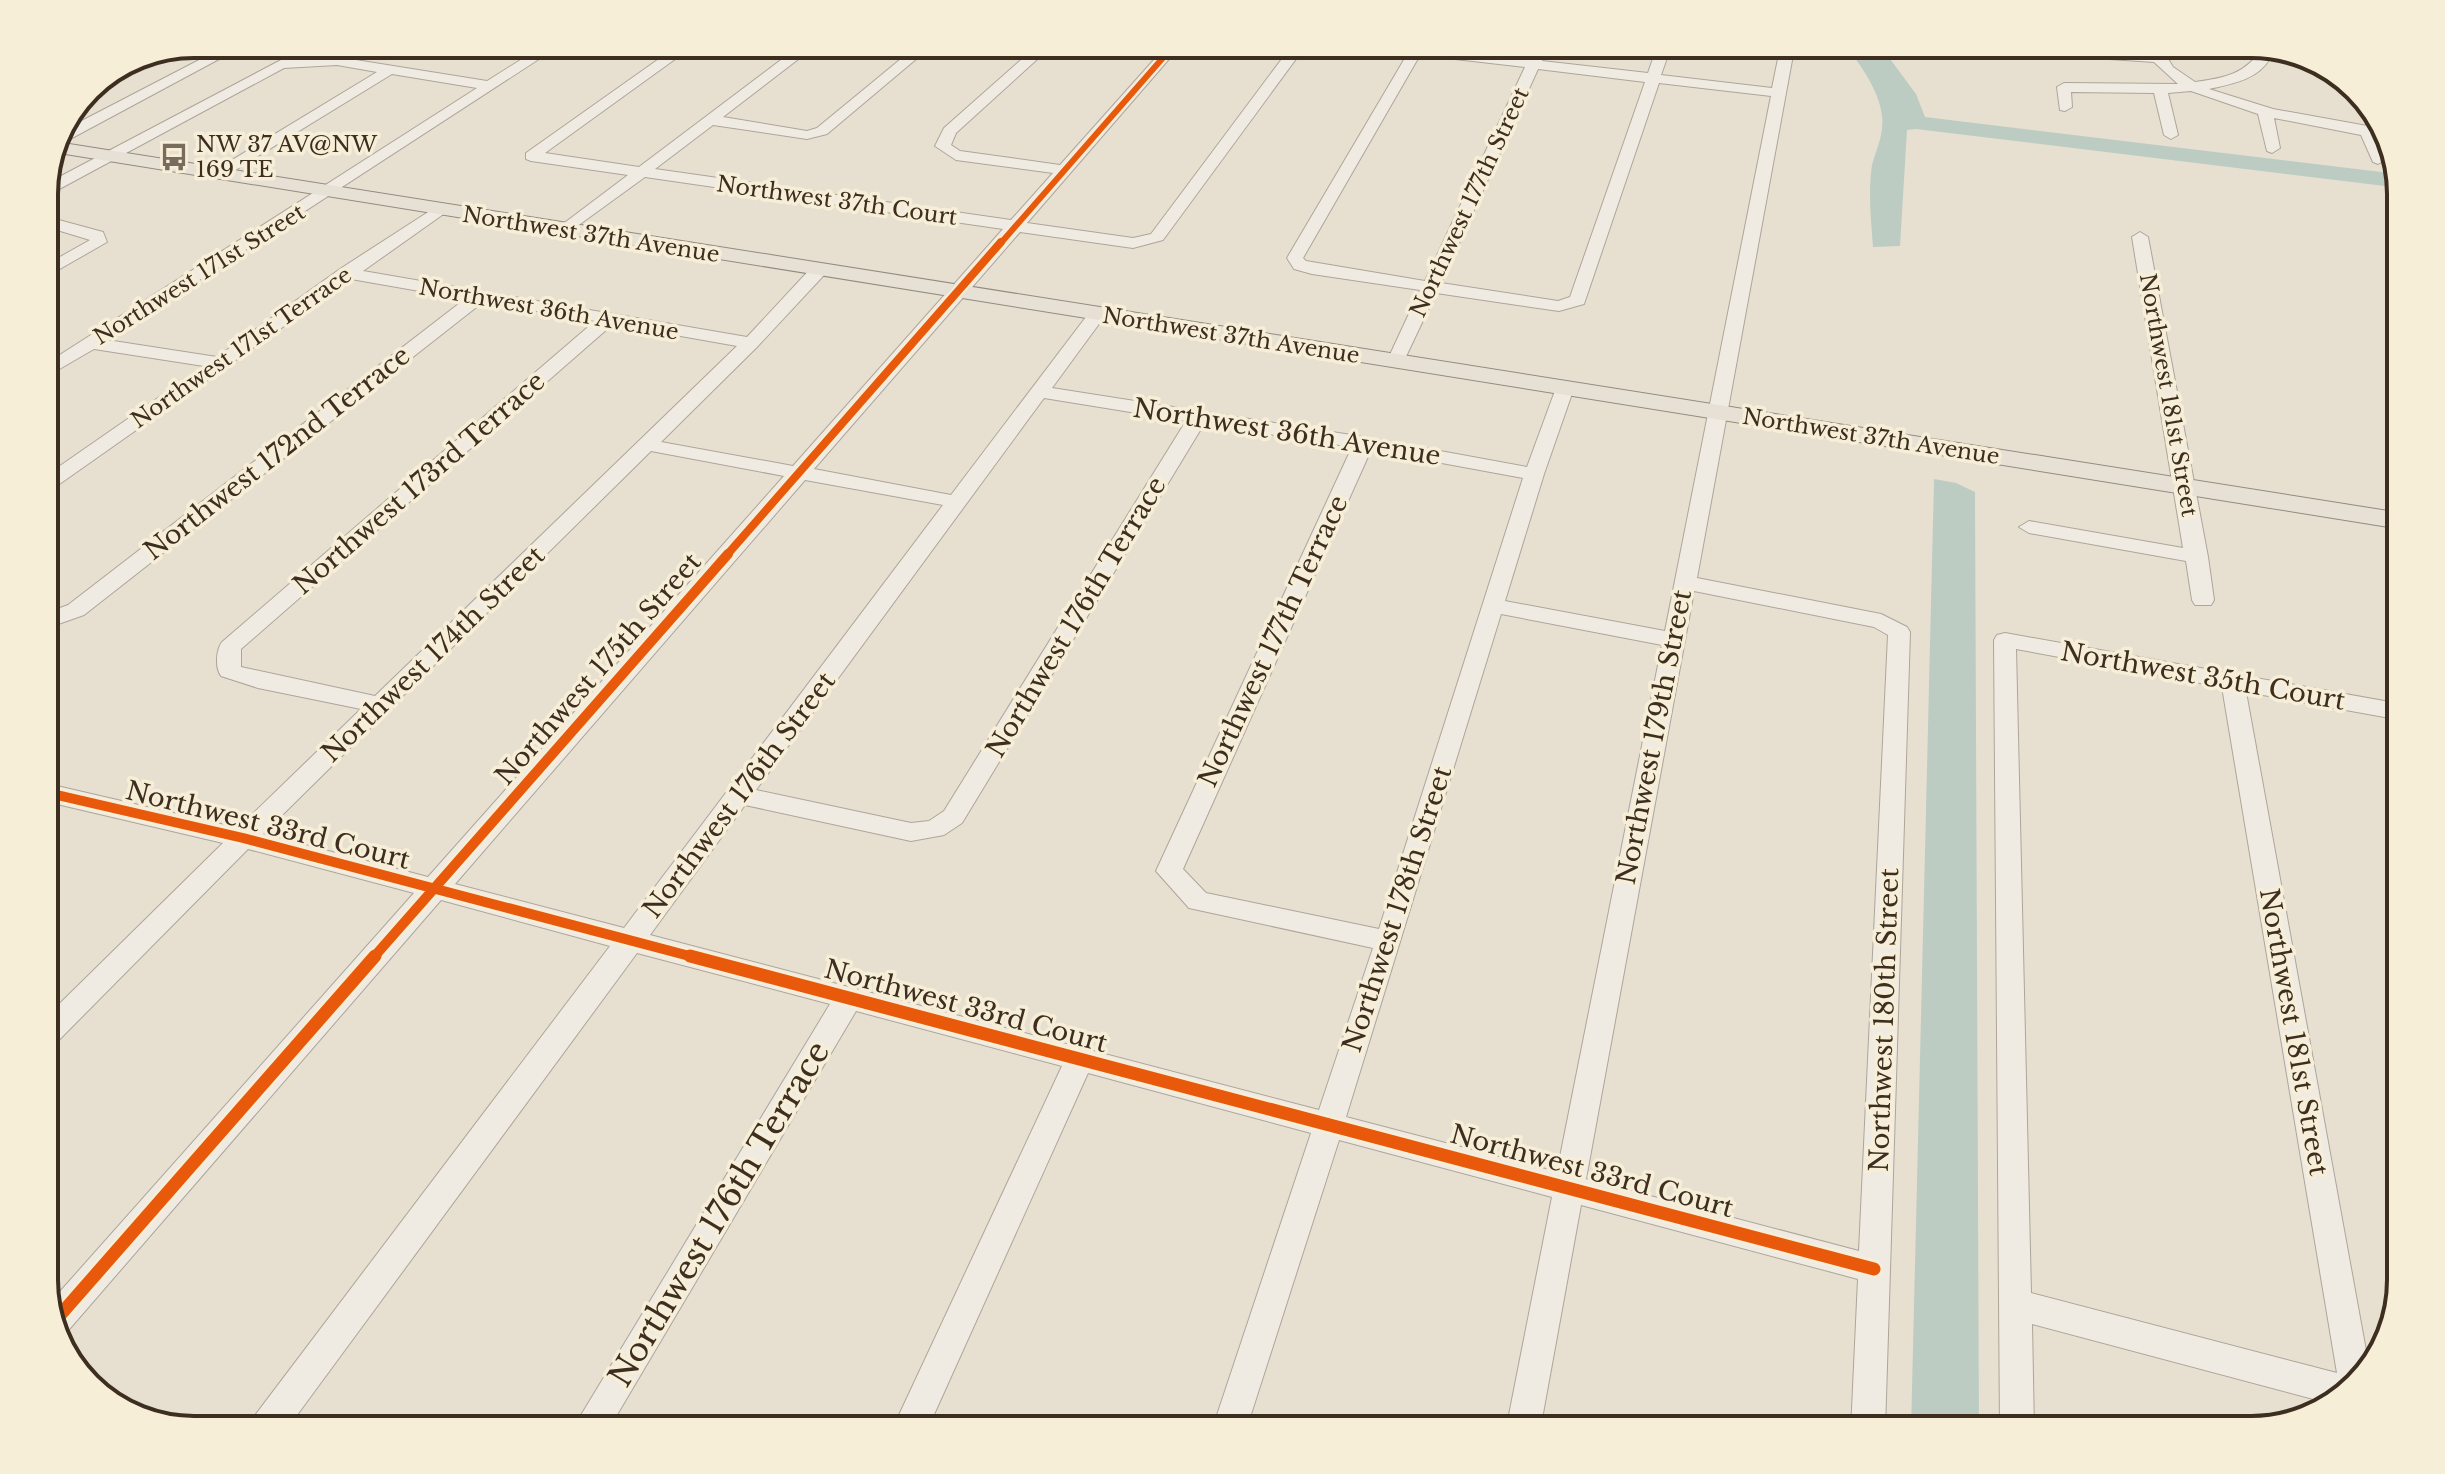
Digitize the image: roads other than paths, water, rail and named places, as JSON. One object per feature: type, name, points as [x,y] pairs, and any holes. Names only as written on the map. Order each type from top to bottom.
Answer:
[{"type":"main road","name":"Northwest 37th Avenue","points":[[66,149],[2387,519]]},
{"type":"street","points":[[74,131],[213,58]]},
{"type":"street","name":"Northwest 171st Street","points":[[58,364],[533,58]]},
{"type":"street","name":"Northwest 37th Court","points":[[669,58],[531,156],[1144,242],[1157,237],[1290,58]]},
{"type":"street","points":[[565,230],[793,58]]},
{"type":"street","points":[[711,120],[807,135],[822,131],[910,58]]},
{"type":"street","points":[[1031,58],[949,131],[943,146],[956,155],[1065,170]]},
{"type":"street","name":"Northwest 175th Street","points":[[62,1312],[1163,58]]},
{"type":"street","points":[[1412,58],[1295,258],[1300,265],[1312,269],[1559,306],[1578,300],[1660,58]]},
{"type":"street","points":[[1493,58],[1778,93]]},
{"type":"street","name":"Northwest 177th Street","points":[[1396,361],[1537,58]]},
{"type":"street","name":"Northwest 179th Street","points":[[1526,1416],[1785,58]]},
{"type":"street","points":[[2160,58],[2169,72],[2196,87],[2265,110],[2372,133]]},
{"type":"street","points":[[2065,107],[2064,87],[2161,92],[2196,87],[2256,68],[2263,59]]},
{"type":"street","points":[[58,183],[281,64],[337,61],[489,86]]},
{"type":"street","points":[[219,174],[388,71]]},
{"type":"street","points":[[2161,92],[2171,135]]},
{"type":"street","points":[[2265,110],[2272,148]]},
{"type":"street","points":[[2367,132],[2378,159]]},
{"type":"street","name":"Northwest 171st Terrace","points":[[58,476],[439,210]]},
{"type":"street","points":[[58,225],[97,235],[99,242],[58,266]]},
{"type":"street","name":"Northwest 181st Street","points":[[2140,237],[2186,486],[2203,600]]},
{"type":"street","name":"Northwest 174th Street","points":[[58,1023],[243,838],[648,445],[819,270]]},
{"type":"street","name":"Northwest 36th Avenue","points":[[346,273],[751,343]]},
{"type":"street","name":"Northwest 172nd Terrace","points":[[58,617],[76,610],[478,297]]},
{"type":"street","name":"Northwest 176th Street","points":[[275,1416],[1098,313]]},
{"type":"street","name":"Northwest 173rd Terrace","points":[[382,705],[258,680],[229,671],[230,647],[607,320]]},
{"type":"street","points":[[90,343],[220,363]]},
{"type":"street","name":"Northwest 178th Street","points":[[1233,1416],[1326,1124],[1389,941],[1534,474],[1565,388]]},
{"type":"street","name":"Northwest 36th Avenue","points":[[1039,392],[1364,443],[1534,474]]},
{"type":"street","name":"Northwest 176th Terrace","points":[[739,795],[911,832],[935,829],[953,817],[1198,417]]},
{"type":"street","name":"Northwest 177th Terrace","points":[[1364,443],[1169,871],[1198,901],[1389,941]]},
{"type":"street","points":[[648,445],[958,502]]},
{"type":"street","points":[[2029,527],[2197,557]]},
{"type":"street","name":"Northwest 180th Street","points":[[1684,582],[1881,621],[1899,632],[1869,1416]]},
{"type":"street","points":[[1493,606],[1673,640]]},
{"type":"street","name":"Northwest 35th Court","points":[[2014,1304],[2005,640],[2387,710]]},
{"type":"street","name":"Northwest 181st Street","points":[[2233,682],[2353,1370]]},
{"type":"street","name":"Northwest 33rd Court","points":[[58,802],[243,838],[1874,1269]]},
{"type":"street","name":"Northwest 176th Terrace","points":[[597,1416],[849,998]]},
{"type":"street","points":[[915,1416],[1080,1058]]},
{"type":"street","points":[[2017,1416],[2014,1304],[2334,1388]]},
{"type":"place","name":"NW 37 AV@NW 169 TE","points":[[174,157]]}]
